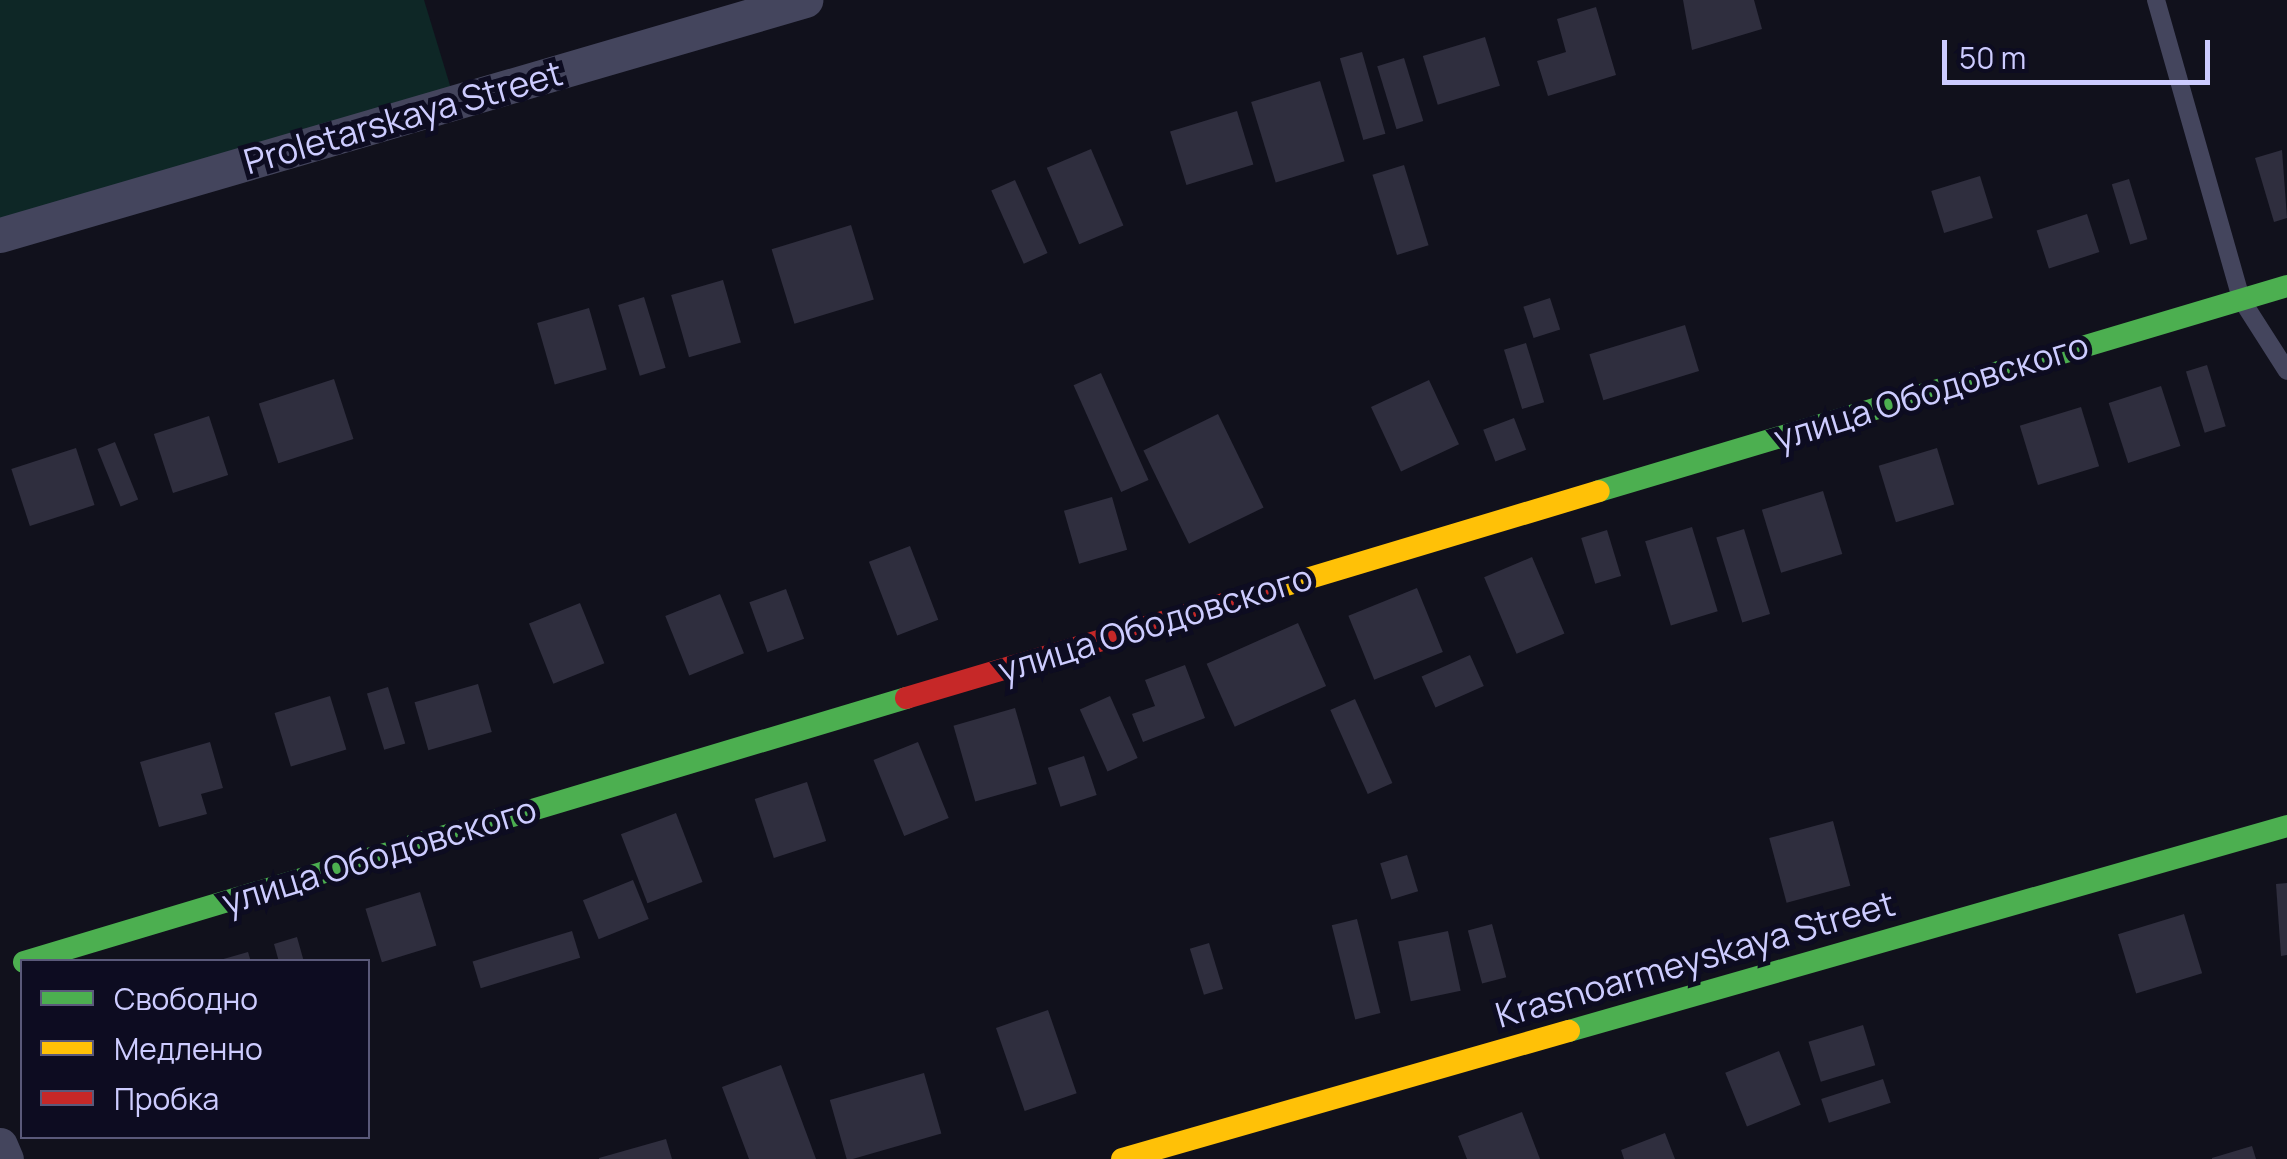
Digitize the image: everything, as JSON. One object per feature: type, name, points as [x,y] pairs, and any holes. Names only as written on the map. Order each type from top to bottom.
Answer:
[{"type":"street","name":"Proletarskaya Street","points":[[0,235],[805,0]]},
{"type":"street","name":"улица Ободовского","points":[[33,959],[2287,286]]},
{"type":"street","name":"Krasnoarmeyskaya Street","points":[[1122,1159],[2287,826]]},
{"type":"street","points":[[0,1145],[6,1159]]},
{"type":"lane","points":[[2156,0],[2242,299],[2287,371]]},
{"type":"green space","points":[[0,0],[424,0],[452,92],[0,220]]},
{"type":"building","points":[[1683,0],[1754,0],[1762,29],[1692,50]]},
{"type":"building","points":[[1596,7],[1616,75],[1548,96],[1537,61],[1566,52],[1557,19]]},
{"type":"building","points":[[1485,37],[1500,86],[1438,105],[1423,56]]},
{"type":"building","points":[[1362,52],[1385,134],[1363,140],[1340,58]]},
{"type":"building","points":[[1404,58],[1423,121],[1397,129],[1377,66]]},
{"type":"building","points":[[1320,81],[1345,161],[1276,182],[1251,102]]},
{"type":"building","points":[[1237,111],[1253,165],[1186,185],[1170,131]]},
{"type":"building","points":[[1091,149],[1123,225],[1079,244],[1047,168]]},
{"type":"building","points":[[2282,150],[2287,218],[2274,222],[2255,158]]},
{"type":"building","points":[[1404,165],[1429,245],[1397,255],[1372,175]]},
{"type":"building","points":[[1980,176],[1993,218],[1944,233],[1931,191]]},
{"type":"building","points":[[2129,179],[2147,239],[2130,245],[2112,184]]},
{"type":"building","points":[[1015,180],[1048,253],[1024,264],[991,191]]},
{"type":"building","points":[[2087,214],[2099,252],[2049,268],[2037,230]]},
{"type":"building","points":[[851,225],[874,300],[794,324],[772,249]]},
{"type":"building","points":[[723,280],[741,342],[689,357],[671,295]]},
{"type":"building","points":[[644,297],[666,368],[640,376],[618,305]]},
{"type":"building","points":[[1550,298],[1560,329],[1534,338],[1523,307]]},
{"type":"building","points":[[589,308],[607,370],[555,384],[537,323]]},
{"type":"building","points":[[1685,325],[1699,371],[1603,400],[1589,354]]},
{"type":"building","points":[[1526,343],[1544,402],[1522,409],[1504,350]]},
{"type":"building","points":[[2207,365],[2226,426],[2205,433],[2186,371]]},
{"type":"building","points":[[1101,373],[1149,480],[1121,492],[1074,385]]},
{"type":"building","points":[[334,379],[353,439],[278,463],[259,403]]},
{"type":"building","points":[[1429,380],[1459,444],[1401,471],[1371,407]]},
{"type":"building","points":[[2161,386],[2180,446],[2128,463],[2109,403]]},
{"type":"building","points":[[2081,407],[2099,466],[2038,485],[2020,426]]},
{"type":"building","points":[[1218,414],[1264,507],[1189,544],[1143,450]]},
{"type":"building","points":[[209,416],[228,475],[173,493],[154,434]]},
{"type":"building","points":[[1514,418],[1526,450],[1495,462],[1483,430]]},
{"type":"building","points":[[115,442],[138,499],[121,507],[97,449]]},
{"type":"building","points":[[76,448],[95,505],[30,526],[11,469]]},
{"type":"building","points":[[1937,448],[1954,504],[1896,522],[1879,466]]},
{"type":"building","points":[[1823,491],[1842,554],[1781,573],[1762,510]]},
{"type":"building","points":[[1112,497],[1127,550],[1079,564],[1064,511]]},
{"type":"building","points":[[1692,527],[1718,611],[1671,625],[1645,541]]},
{"type":"building","points":[[1744,529],[1770,614],[1742,623],[1716,537]]},
{"type":"building","points":[[1607,530],[1621,576],[1595,584],[1581,538]]},
{"type":"building","points":[[910,546],[938,620],[897,636],[869,562]]},
{"type":"building","points":[[1532,557],[1564,633],[1517,654],[1484,577]]},
{"type":"building","points":[[1417,588],[1443,652],[1374,680],[1348,616]]},
{"type":"building","points":[[786,589],[804,639],[767,652],[749,602]]},
{"type":"building","points":[[720,594],[744,653],[689,675],[665,616]]},
{"type":"building","points":[[580,603],[604,663],[553,684],[529,624]]},
{"type":"building","points":[[1298,623],[1326,686],[1235,727],[1207,664]]},
{"type":"building","points":[[1470,655],[1484,686],[1435,708],[1422,677]]},
{"type":"building","points":[[1185,665],[1205,718],[1143,742],[1132,714],[1155,706],[1145,680]]},
{"type":"building","points":[[478,684],[492,732],[428,750],[415,702]]},
{"type":"building","points":[[388,687],[405,743],[384,750],[367,693]]},
{"type":"building","points":[[330,696],[346,750],[291,767],[275,713]]},
{"type":"building","points":[[1110,696],[1138,758],[1108,772],[1080,709]]},
{"type":"building","points":[[1355,699],[1392,783],[1368,794],[1330,710]]},
{"type":"building","points":[[1015,708],[1037,784],[975,802],[953,726]]},
{"type":"building","points":[[210,742],[223,788],[201,794],[207,814],[159,827],[140,762]]},
{"type":"building","points":[[918,742],[949,818],[904,836],[873,760]]},
{"type":"building","points":[[1084,756],[1097,795],[1061,807],[1048,768]]},
{"type":"building","points":[[807,782],[826,841],[774,858],[755,799]]},
{"type":"building","points":[[676,813],[703,882],[647,903],[621,834]]},
{"type":"building","points":[[1833,821],[1850,886],[1787,903],[1769,838]]},
{"type":"building","points":[[1407,855],[1418,891],[1391,900],[1380,863]]},
{"type":"building","points":[[633,880],[649,919],[599,939],[583,900]]},
{"type":"building","points":[[2287,883],[2287,955],[2281,956],[2276,884]]},
{"type":"building","points":[[420,892],[436,946],[382,962],[365,909]]},
{"type":"building","points":[[2184,914],[2202,973],[2136,993],[2118,934]]},
{"type":"building","points":[[1357,919],[1380,1013],[1355,1019],[1332,925]]},
{"type":"building","points":[[1492,924],[1506,977],[1482,984],[1468,930]]},
{"type":"building","points":[[572,931],[580,958],[481,988],[473,961]]},
{"type":"building","points":[[1448,931],[1461,991],[1411,1001],[1398,942]]},
{"type":"building","points":[[297,937],[303,959],[278,959],[274,944]]},
{"type":"building","points":[[1209,943],[1223,989],[1204,995],[1190,949]]},
{"type":"building","points":[[248,952],[250,959],[224,959]]},
{"type":"building","points":[[1048,1010],[1077,1093],[1025,1111],[996,1028]]},
{"type":"building","points":[[1863,1025],[1875,1065],[1821,1082],[1808,1042]]},
{"type":"building","points":[[1779,1051],[1801,1105],[1747,1127],[1725,1073]]},
{"type":"building","points":[[781,1065],[816,1159],[749,1159],[722,1087]]},
{"type":"building","points":[[924,1073],[941,1134],[847,1159],[830,1100]]},
{"type":"building","points":[[1883,1079],[1891,1103],[1829,1123],[1821,1099]]},
{"type":"building","points":[[1522,1112],[1540,1159],[1467,1159],[1458,1136]]},
{"type":"building","points":[[1665,1133],[1675,1159],[1624,1159],[1621,1150]]},
{"type":"building","points":[[666,1139],[672,1159],[599,1159],[599,1158]]},
{"type":"building","points":[[2252,1146],[2256,1159],[2212,1159],[2212,1158]]},
{"type":"traffic: fast","points":[[1599,491],[2287,286]]},
{"type":"traffic: fast","points":[[34,959],[906,698]]},
{"type":"traffic: fast","points":[[1569,1031],[2287,826]]},
{"type":"traffic: slow","points":[[1273,589],[1599,491]]},
{"type":"traffic: slow","points":[[1122,1159],[1569,1031]]},
{"type":"traffic: jam","points":[[906,698],[1273,589]]}]
